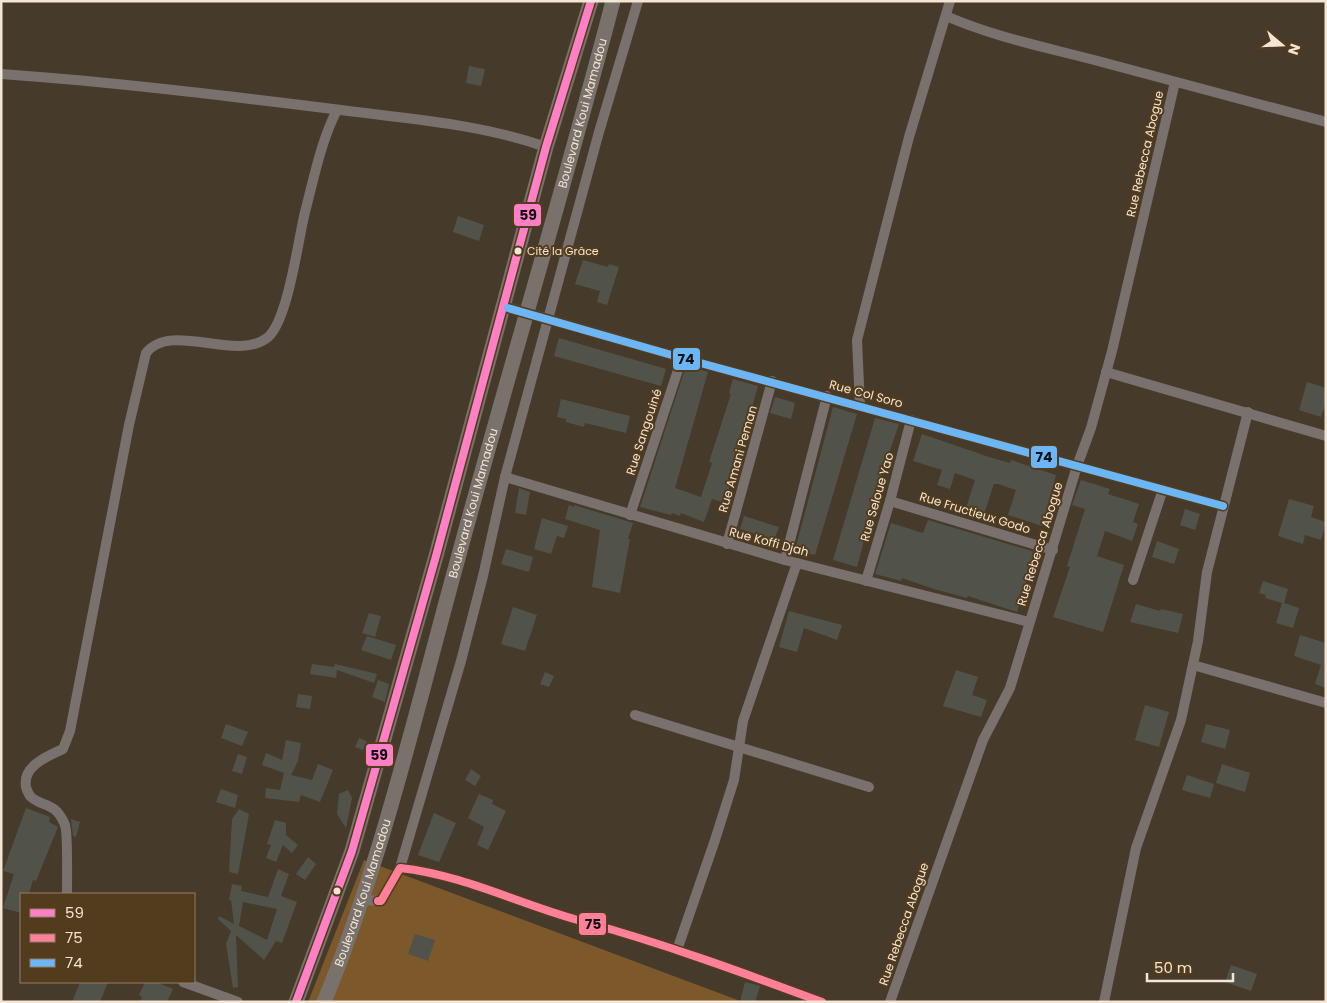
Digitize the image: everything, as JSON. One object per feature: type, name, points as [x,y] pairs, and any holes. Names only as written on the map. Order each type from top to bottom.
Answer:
[{"type":"main road","name":"Boulevard Koui Mamadou","points":[[296,1002],[352,851],[436,556],[546,147],[591,1]]},
{"type":"main road","name":"Boulevard Koui Mamadou","points":[[324,1002],[364,900],[573,155],[613,1]]},
{"type":"main road","points":[[546,147],[573,155]]},
{"type":"street","points":[[364,900],[381,901],[400,868],[484,576],[504,477],[549,320],[599,132],[638,1]]},
{"type":"street","points":[[860,406],[857,340],[909,137],[950,1]]},
{"type":"street","points":[[946,16],[983,32],[1015,42],[1326,122]]},
{"type":"street","points":[[1,74],[147,87],[456,125],[523,139],[546,147]]},
{"type":"street","name":"Rue Rebecca Abogue","points":[[890,1002],[982,740],[1010,688],[1077,466],[1091,428],[1175,82]]},
{"type":"street","points":[[67,893],[66,826],[52,806],[31,797],[27,791],[25,780],[30,769],[45,757],[63,749],[70,731],[129,424],[146,353],[151,347],[168,341],[246,346],[267,338],[275,328],[283,311],[305,212],[326,137],[337,110]]},
{"type":"street","name":"Rue Col Soro","points":[[503,306],[682,358],[827,396],[1223,506]]},
{"type":"street","name":"Rue Sangouiné","points":[[630,515],[682,358]]},
{"type":"street","points":[[1106,372],[1326,436]]},
{"type":"street","name":"Rue Amani Peman","points":[[727,544],[772,381]]},
{"type":"street","points":[[785,560],[827,396]]},
{"type":"street","points":[[1104,1002],[1136,848],[1181,720],[1193,666],[1207,572],[1248,412]]},
{"type":"street","name":"Rue Seloue Yao","points":[[866,581],[890,501],[911,420]]},
{"type":"street","name":"Rue Koffi Djah","points":[[504,477],[727,544],[1029,622]]},
{"type":"street","points":[[1133,580],[1163,489]]},
{"type":"street","name":"Rue Fructieux Godo","points":[[890,501],[1053,550]]},
{"type":"street","points":[[677,950],[729,797],[744,720],[797,563]]},
{"type":"street","points":[[1193,666],[1326,703]]},
{"type":"street","points":[[634,714],[740,745],[868,787]]},
{"type":"street","points":[[400,868],[422,870],[485,888],[585,922],[677,950],[822,1002]]},
{"type":"street","points":[[186,983],[238,1002]]},
{"type":"shaded area","points":[[364,860],[743,1002],[308,1002]]},
{"type":"building","points":[[469,66],[485,69],[481,86],[466,83]]},
{"type":"building","points":[[458,216],[484,225],[479,241],[453,232]]},
{"type":"building","points":[[583,260],[608,267],[609,264],[619,267],[607,305],[597,302],[600,291],[575,284]]},
{"type":"building","points":[[559,338],[666,369],[661,386],[554,356]]},
{"type":"building","points":[[686,366],[708,372],[675,488],[701,497],[712,463],[709,462],[731,394],[729,393],[733,379],[758,386],[725,503],[712,499],[704,522],[681,513],[680,516],[672,513],[671,515],[640,507]]},
{"type":"building","points":[[1307,382],[1326,388],[1326,402],[1321,417],[1299,410]]},
{"type":"building","points":[[775,397],[795,403],[791,419],[770,413]]},
{"type":"building","points":[[561,399],[630,416],[626,433],[585,423],[584,427],[566,422],[566,419],[557,417]]},
{"type":"building","points":[[833,407],[857,414],[815,555],[795,550]]},
{"type":"building","points":[[875,418],[899,424],[882,474],[857,567],[833,560]]},
{"type":"building","points":[[922,434],[989,457],[1010,463],[1011,460],[1056,475],[1042,526],[1008,515],[1016,490],[998,484],[994,484],[984,514],[966,508],[975,480],[955,473],[950,489],[937,485],[942,470],[913,461]]},
{"type":"building","points":[[1081,480],[1110,489],[1108,494],[1139,504],[1133,522],[1138,524],[1132,541],[1105,531],[1097,556],[1124,565],[1103,632],[1053,617],[1070,567],[1067,566],[1085,509],[1072,505]]},
{"type":"building","points":[[519,488],[530,492],[526,515],[515,513]]},
{"type":"building","points":[[1289,499],[1314,506],[1311,517],[1326,522],[1321,540],[1305,535],[1303,544],[1278,536]]},
{"type":"building","points":[[569,505],[633,523],[628,539],[630,539],[620,593],[592,587],[600,530],[565,519]]},
{"type":"building","points":[[1185,509],[1200,514],[1195,530],[1180,525]]},
{"type":"building","points":[[744,516],[779,527],[774,540],[740,529]]},
{"type":"building","points":[[542,518],[568,526],[564,538],[557,536],[551,554],[534,549]]},
{"type":"building","points":[[928,520],[1035,552],[1017,612],[902,578],[901,581],[875,574],[891,523],[923,533]]},
{"type":"building","points":[[1157,541],[1179,549],[1174,564],[1152,557]]},
{"type":"building","points":[[506,549],[533,557],[529,572],[501,564]]},
{"type":"building","points":[[1263,581],[1288,589],[1284,603],[1299,608],[1293,628],[1276,623],[1282,603],[1265,598],[1266,595],[1259,593]]},
{"type":"building","points":[[1136,604],[1160,611],[1161,609],[1183,614],[1178,633],[1130,622]]},
{"type":"building","points":[[513,607],[537,615],[525,651],[501,644]]},
{"type":"building","points":[[789,611],[842,625],[837,640],[804,628],[797,652],[779,647]]},
{"type":"building","points":[[369,613],[381,616],[375,637],[362,633]]},
{"type":"building","points":[[1300,635],[1326,643],[1326,688],[1315,684],[1321,665],[1294,656]]},
{"type":"building","points":[[367,636],[396,645],[391,660],[361,650]]},
{"type":"building","points":[[312,664],[334,667],[335,664],[377,674],[374,683],[337,670],[336,678],[310,674]]},
{"type":"building","points":[[956,670],[978,677],[972,695],[987,700],[981,717],[943,706]]},
{"type":"building","points":[[545,672],[554,676],[549,687],[540,684]]},
{"type":"building","points":[[378,680],[389,684],[385,702],[372,697]]},
{"type":"building","points":[[298,694],[312,696],[310,709],[296,707]]},
{"type":"building","points":[[1145,705],[1169,712],[1159,747],[1135,740]]},
{"type":"building","points":[[226,724],[248,732],[242,746],[221,738]]},
{"type":"building","points":[[1206,724],[1230,730],[1225,749],[1201,742]]},
{"type":"building","points":[[359,738],[367,741],[363,750],[355,747]]},
{"type":"building","points":[[286,740],[301,743],[298,761],[291,775],[312,780],[318,764],[333,770],[320,802],[301,795],[299,802],[265,798],[266,788],[280,790],[284,773],[262,765],[266,753],[282,760]]},
{"type":"building","points":[[238,754],[247,757],[242,774],[232,771]]},
{"type":"building","points":[[1222,764],[1250,773],[1245,792],[1216,783]]},
{"type":"building","points":[[471,769],[481,776],[475,786],[465,780]]},
{"type":"building","points":[[1187,775],[1214,784],[1210,798],[1182,790]]},
{"type":"building","points":[[221,789],[238,795],[235,808],[216,802]]},
{"type":"building","points":[[348,790],[352,798],[346,828],[337,814],[339,794]]},
{"type":"building","points":[[479,794],[493,800],[492,804],[506,811],[488,850],[477,845],[484,827],[468,818]]},
{"type":"building","points":[[26,808],[50,817],[49,822],[58,827],[36,881],[33,880],[29,893],[20,893],[20,913],[3,908],[14,874],[3,871]]},
{"type":"building","points":[[239,809],[249,814],[238,874],[229,872],[232,819]]},
{"type":"building","points":[[434,813],[456,823],[439,862],[418,855]]},
{"type":"building","points":[[71,819],[80,822],[76,837],[73,836]]},
{"type":"building","points":[[275,820],[286,823],[286,835],[298,845],[292,853],[283,845],[276,862],[266,858],[271,845],[267,844]]},
{"type":"building","points":[[308,857],[316,864],[305,880],[296,874]]},
{"type":"building","points":[[278,869],[289,874],[281,896],[297,902],[282,943],[276,941],[264,960],[236,935],[238,987],[233,988],[226,944],[231,931],[218,919],[219,916],[234,924],[231,900],[229,900],[232,884],[242,886],[241,891],[268,897]],"holes":[[[243,902],[277,909],[267,940],[239,926]]]},
{"type":"building","points":[[415,934],[435,940],[428,961],[408,954]]},
{"type":"building","points":[[1231,965],[1257,974],[1251,991],[1225,982]]},
{"type":"building","points":[[745,982],[760,986],[755,1002],[740,1002]]},
{"type":"building","points":[[80,983],[108,983],[100,1002],[72,1002]]},
{"type":"building","points":[[145,983],[158,983],[173,989],[167,1002],[140,1002],[142,997],[139,995]]},
{"type":"transit line","name":"59","points":[[296,1002],[352,851],[436,556],[546,147],[591,1]]},
{"type":"transit line","name":"74","points":[[508,308],[682,358],[1223,506]]},
{"type":"transit line","name":"75","points":[[378,901],[381,901],[400,868],[448,877],[562,915],[675,949],[822,1002]]},
{"type":"place","name":"Cité la Grâce","points":[[518,251]]}]
